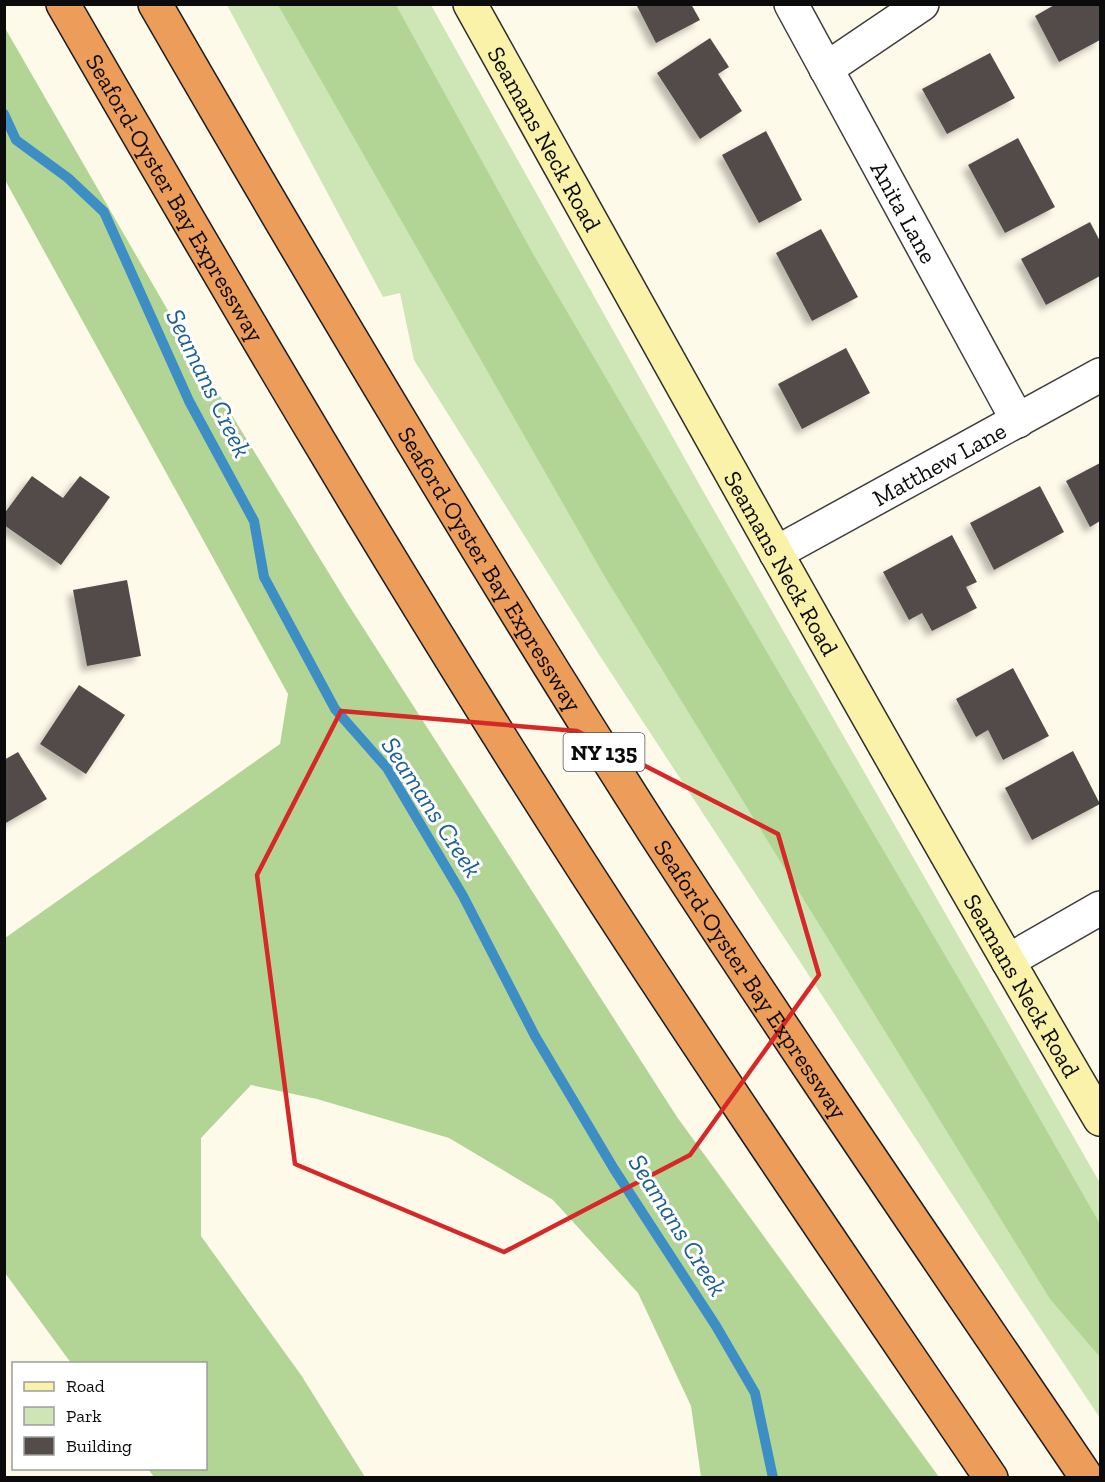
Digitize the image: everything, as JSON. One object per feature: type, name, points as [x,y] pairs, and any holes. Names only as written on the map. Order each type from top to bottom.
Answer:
[{"type":"highway","name":"Seaford-Oyster Bay Expressway","points":[[63,4],[294,398],[580,863],[723,1081],[991,1478]]},
{"type":"highway","name":"Seaford-Oyster Bay Expressway","points":[[155,4],[374,377],[513,607],[654,830],[796,1047],[1087,1478]]},
{"type":"street","name":"Seamans Neck Road","points":[[470,4],[1008,962],[1101,1119]]},
{"type":"street","name":"Anita Lane","points":[[791,4],[1018,421]]},
{"type":"street","points":[[826,69],[922,4]]},
{"type":"street","name":"Matthew Lane","points":[[777,553],[1101,375]]},
{"type":"street","points":[[1008,962],[1101,908]]},
{"type":"highlighted area","points":[[341,711],[577,731],[778,834],[819,975],[690,1155],[504,1252],[295,1164],[257,875]]},
{"type":"green space","points":[[227,5],[431,5],[703,491],[1100,1183],[1100,1418],[598,653],[414,360],[400,293],[383,297]]},
{"type":"green space","points":[[278,5],[396,5],[532,252],[993,1037],[1100,1224],[1100,1357],[1050,1299],[605,577]]},
{"type":"green space","points":[[5,28],[174,321],[346,601],[677,1117],[939,1477],[701,1477],[691,1406],[638,1293],[553,1200],[449,1138],[317,1099],[251,1085],[201,1138],[201,1236],[301,1375],[365,1477],[154,1477],[149,1470],[207,1470],[207,1362],[70,1362],[5,1273],[5,938],[280,744],[288,694],[5,180]]},
{"type":"building","points":[[636,4],[691,4],[700,20],[656,43]]},
{"type":"building","points":[[1056,4],[1100,4],[1100,40],[1059,62],[1035,16]]},
{"type":"building","points":[[710,38],[729,67],[718,74],[742,111],[700,139],[657,73]]},
{"type":"building","points":[[990,53],[1015,98],[947,134],[922,89]]},
{"type":"building","points":[[766,131],[802,200],[759,223],[722,155]]},
{"type":"building","points":[[1018,138],[1055,207],[1005,233],[968,165]]},
{"type":"building","points":[[1090,222],[1100,241],[1100,276],[1046,305],[1021,259]]},
{"type":"building","points":[[821,229],[858,297],[812,321],[776,253]]},
{"type":"building","points":[[846,348],[870,393],[802,429],[778,384]]},
{"type":"building","points":[[1100,463],[1100,521],[1090,527],[1066,481]]},
{"type":"building","points":[[32,476],[63,498],[80,476],[110,497],[61,565],[4,525],[4,514]]},
{"type":"building","points":[[1040,486],[1064,532],[994,570],[970,523]]},
{"type":"building","points":[[952,535],[977,582],[966,587],[977,608],[932,631],[922,613],[909,620],[883,572]]},
{"type":"building","points":[[127,580],[141,656],[87,666],[73,590]]},
{"type":"building","points":[[1013,668],[1049,736],[1003,760],[988,730],[976,737],[956,699]]},
{"type":"building","points":[[79,685],[125,715],[86,774],[40,744]]},
{"type":"building","points":[[1073,751],[1100,804],[1032,840],[1005,788]]},
{"type":"building","points":[[18,752],[47,799],[4,824],[4,760]]},
{"type":"waterway","name":"Seamans Creek","points":[[4,114],[16,140],[68,178],[104,212],[189,401],[254,521],[264,577],[335,709],[387,768],[463,896],[535,1036],[614,1169],[716,1326],[755,1393],[773,1478]]}]
